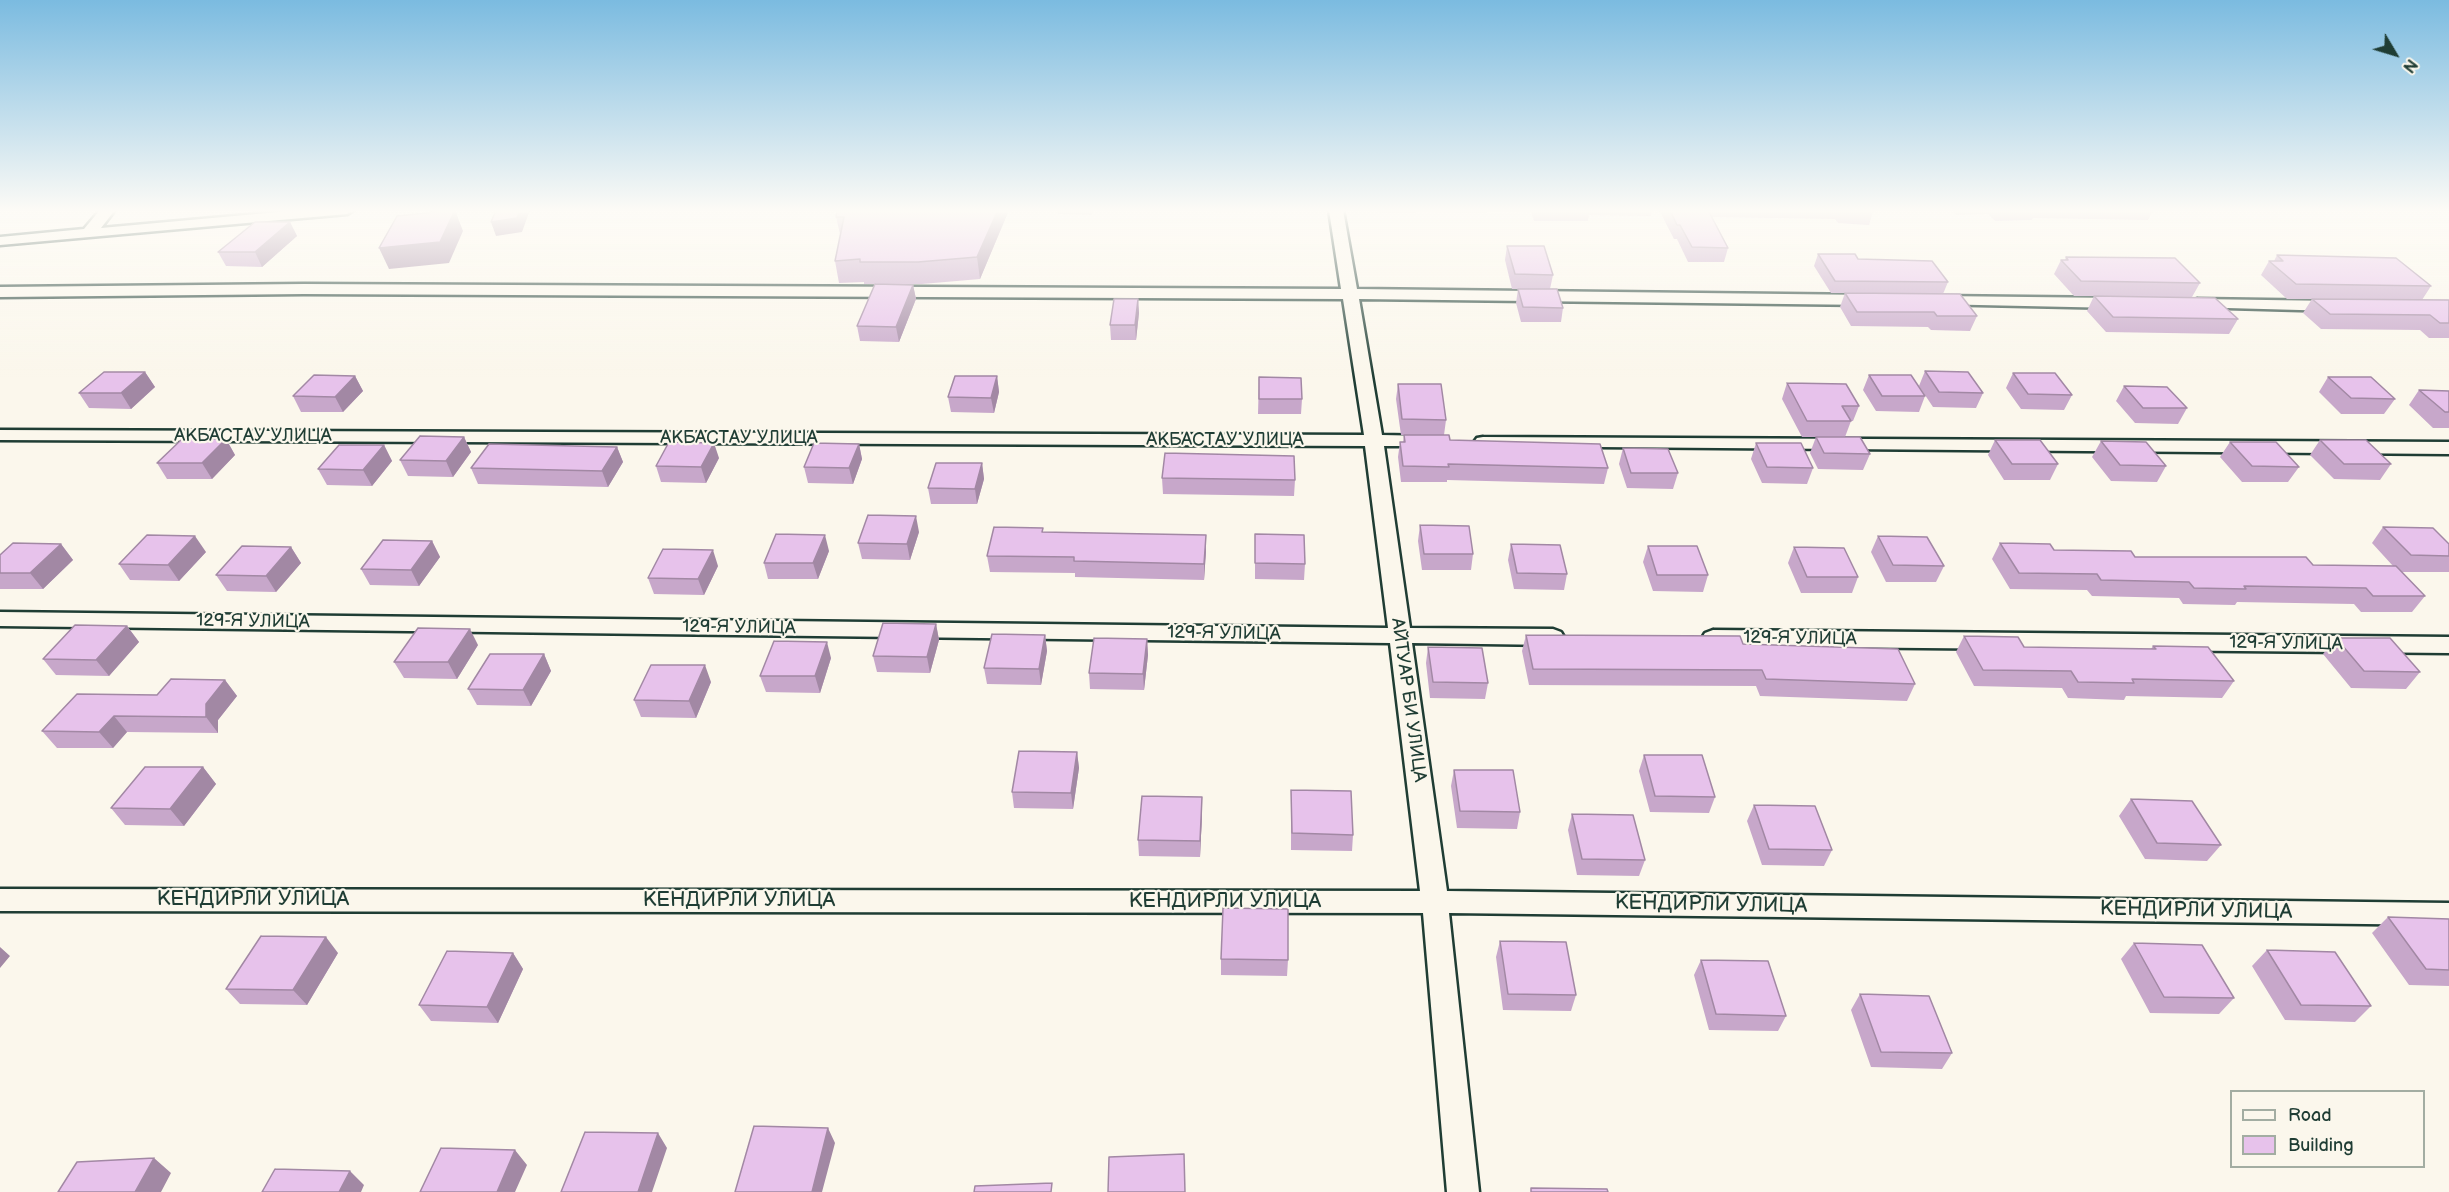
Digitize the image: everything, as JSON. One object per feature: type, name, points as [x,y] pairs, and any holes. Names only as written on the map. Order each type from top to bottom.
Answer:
[{"type":"street","name":"АЙТУАР БИ УЛИЦА","points":[[1345,266],[1374,441],[1435,902],[1463,1192]]},
{"type":"street","points":[[0,292],[328,289],[1350,294],[1887,301]]},
{"type":"street","points":[[1923,301],[2138,304]]},
{"type":"street","points":[[2186,304],[2353,306]]},
{"type":"street","name":"АКБАСТАУ УЛИЦА","points":[[0,435],[1446,441]]},
{"type":"street","points":[[1470,441],[2449,448]]},
{"type":"street","name":"129-Я УЛИЦА","points":[[0,620],[1579,637]]},
{"type":"street","name":"129-Я УЛИЦА","points":[[1698,638],[2449,645]]},
{"type":"street","name":"КЕНДИРЛИ УЛИЦА","points":[[0,900],[1435,902],[2449,914]]},
{"type":"building","points":[[1513,266],[1550,266],[1553,275],[1515,274]]},
{"type":"building","points":[[1825,266],[1936,266],[1948,282],[1835,281]]},
{"type":"building","points":[[2066,266],[2183,266],[2200,283],[2081,281]]},
{"type":"building","points":[[2274,266],[2406,266],[2431,286],[2296,284]]},
{"type":"building","points":[[875,284],[913,285],[896,327],[857,326]]},
{"type":"building","points":[[1518,289],[1557,289],[1563,308],[1523,307]]},
{"type":"building","points":[[1845,293],[1960,294],[1977,316],[1937,316],[1934,312],[1857,312]]},
{"type":"building","points":[[2094,296],[2215,298],[2238,319],[2113,317]]},
{"type":"building","points":[[1114,299],[1138,299],[1135,325],[1110,325]]},
{"type":"building","points":[[2312,299],[2449,300],[2449,323],[2440,323],[2430,315],[2330,314]]},
{"type":"building","points":[[1925,371],[1968,372],[1983,393],[1939,392]]},
{"type":"building","points":[[104,372],[145,372],[121,393],[79,393]]},
{"type":"building","points":[[2013,373],[2055,373],[2072,395],[2028,394]]},
{"type":"building","points":[[314,375],[355,376],[335,397],[293,396]]},
{"type":"building","points":[[1869,375],[1911,375],[1925,396],[1882,396]]},
{"type":"building","points":[[955,376],[997,376],[991,398],[948,397]]},
{"type":"building","points":[[1259,377],[1301,378],[1302,399],[1259,399]]},
{"type":"building","points":[[2328,377],[2371,377],[2395,399],[2351,398]]},
{"type":"building","points":[[1787,383],[1846,384],[1859,406],[1842,406],[1851,421],[1807,421]]},
{"type":"building","points":[[1398,384],[1441,384],[1446,420],[1402,419]]},
{"type":"building","points":[[2124,386],[2167,387],[2187,408],[2143,408]]},
{"type":"building","points":[[2419,390],[2449,391],[2449,412],[2445,412]]},
{"type":"building","points":[[1404,435],[1449,435],[1450,440],[1600,444],[1608,468],[1448,464],[1449,467],[1403,466],[1400,442],[1405,442]]},
{"type":"building","points":[[420,436],[464,437],[446,461],[400,460]]},
{"type":"building","points":[[1816,437],[1860,437],[1870,454],[1824,453]]},
{"type":"building","points":[[182,439],[226,439],[202,463],[157,463]]},
{"type":"building","points":[[1995,440],[2040,440],[2058,464],[2012,464]]},
{"type":"building","points":[[2320,440],[2366,440],[2391,464],[2344,464]]},
{"type":"building","points":[[2101,441],[2146,442],[2166,466],[2120,465]]},
{"type":"building","points":[[669,442],[714,443],[701,467],[656,466]]},
{"type":"building","points":[[2230,442],[2276,442],[2299,467],[2252,466]]},
{"type":"building","points":[[814,443],[859,444],[849,468],[804,467]]},
{"type":"building","points":[[1756,443],[1801,443],[1813,468],[1767,467]]},
{"type":"building","points":[[489,444],[617,447],[602,471],[471,468]]},
{"type":"building","points":[[339,445],[384,445],[363,470],[318,469]]},
{"type":"building","points":[[1623,448],[1668,449],[1678,473],[1631,473]]},
{"type":"building","points":[[1165,453],[1294,456],[1295,480],[1162,478]]},
{"type":"building","points":[[936,463],[982,463],[975,489],[928,488]]},
{"type":"building","points":[[868,515],[916,516],[907,544],[858,543]]},
{"type":"building","points":[[1420,525],[1469,526],[1473,554],[1424,554]]},
{"type":"building","points":[[994,527],[1043,528],[1042,532],[1206,535],[1204,564],[1074,561],[1074,557],[987,556]]},
{"type":"building","points":[[2383,527],[2433,528],[2449,544],[2449,556],[2411,555]]},
{"type":"building","points":[[776,534],[825,535],[813,563],[764,563]]},
{"type":"building","points":[[1255,534],[1304,535],[1305,564],[1255,563]]},
{"type":"building","points":[[147,535],[195,536],[168,565],[119,564]]},
{"type":"building","points":[[1878,536],[1927,537],[1944,566],[1893,565]]},
{"type":"building","points":[[383,540],[432,541],[411,570],[361,569]]},
{"type":"building","points":[[13,543],[61,544],[30,573],[0,573],[0,555]]},
{"type":"building","points":[[2000,543],[2050,544],[2054,550],[2131,551],[2135,557],[2306,557],[2313,565],[2396,566],[2425,596],[2373,596],[2366,588],[2244,586],[2246,589],[2194,588],[2189,582],[2101,580],[2097,574],[2019,573]]},
{"type":"building","points":[[1511,544],[1560,545],[1567,574],[1517,573]]},
{"type":"building","points":[[242,546],[291,547],[266,576],[216,575]]},
{"type":"building","points":[[1648,546],[1697,546],[1708,575],[1657,575]]},
{"type":"building","points":[[1794,547],[1844,548],[1858,577],[1807,577]]},
{"type":"building","points":[[663,549],[713,550],[698,579],[648,578]]},
{"type":"building","points":[[883,623],[936,624],[927,657],[873,656]]},
{"type":"building","points":[[75,625],[127,626],[96,660],[43,659]]},
{"type":"building","points":[[418,628],[470,629],[448,662],[394,662]]},
{"type":"building","points":[[992,634],[1045,635],[1039,669],[984,668]]},
{"type":"building","points":[[1526,635],[1740,636],[1743,644],[1898,649],[1915,684],[1766,679],[1762,670],[1533,669]]},
{"type":"building","points":[[1964,636],[2018,637],[2024,647],[2156,649],[2153,646],[2208,647],[2234,681],[2132,679],[2134,683],[2078,682],[2071,671],[1983,670]]},
{"type":"building","points":[[1094,638],[1147,639],[1143,674],[1089,673]]},
{"type":"building","points":[[2336,638],[2390,638],[2420,672],[2364,671]]},
{"type":"building","points":[[774,641],[827,642],[815,676],[760,676]]},
{"type":"building","points":[[1428,647],[1482,648],[1488,683],[1433,682]]},
{"type":"building","points":[[490,654],[544,654],[523,690],[468,689]]},
{"type":"building","points":[[651,665],[705,665],[689,701],[634,700]]},
{"type":"building","points":[[171,679],[225,680],[206,704],[206,717],[114,716],[99,732],[42,731],[77,694],[157,695]]},
{"type":"building","points":[[1019,751],[1077,752],[1071,793],[1012,792]]},
{"type":"building","points":[[1644,755],[1702,755],[1715,797],[1655,796]]},
{"type":"building","points":[[145,767],[203,767],[170,809],[111,808]]},
{"type":"building","points":[[1454,770],[1513,770],[1520,812],[1460,811]]},
{"type":"building","points":[[1291,790],[1351,791],[1353,835],[1292,833]]},
{"type":"building","points":[[1142,796],[1202,797],[1200,841],[1138,840]]},
{"type":"building","points":[[2131,799],[2192,801],[2221,845],[2157,843]]},
{"type":"building","points":[[1754,805],[1815,806],[1832,850],[1769,849]]},
{"type":"building","points":[[1572,814],[1633,815],[1645,860],[1582,859]]},
{"type":"building","points":[[1223,908],[1288,909],[1288,960],[1221,959]]},
{"type":"building","points":[[2388,917],[2449,919],[2449,970],[2426,969]]},
{"type":"building","points":[[261,936],[326,937],[293,990],[226,989]]},
{"type":"building","points":[[1500,941],[1566,942],[1576,995],[1508,994]]},
{"type":"building","points":[[2134,943],[2202,945],[2234,998],[2164,997]]},
{"type":"building","points":[[2267,950],[2335,952],[2371,1006],[2301,1005]]},
{"type":"building","points":[[447,951],[513,953],[487,1007],[419,1005]]},
{"type":"building","points":[[1701,960],[1768,961],[1786,1016],[1716,1014]]},
{"type":"building","points":[[1860,994],[1929,996],[1952,1053],[1881,1052]]},
{"type":"building","points":[[754,1126],[828,1128],[812,1192],[735,1192]]},
{"type":"building","points":[[585,1132],[658,1133],[638,1192],[561,1192]]},
{"type":"building","points":[[441,1148],[515,1150],[497,1192],[420,1192]]},
{"type":"building","points":[[1184,1154],[1185,1192],[1108,1192],[1109,1157]]},
{"type":"building","points":[[154,1158],[135,1192],[58,1192],[77,1162]]},
{"type":"building","points":[[275,1169],[350,1171],[339,1192],[262,1192]]},
{"type":"building","points":[[1052,1183],[1051,1192],[974,1192],[975,1186]]},
{"type":"building","points":[[1531,1188],[1607,1189],[1608,1192],[1531,1192]]}]
